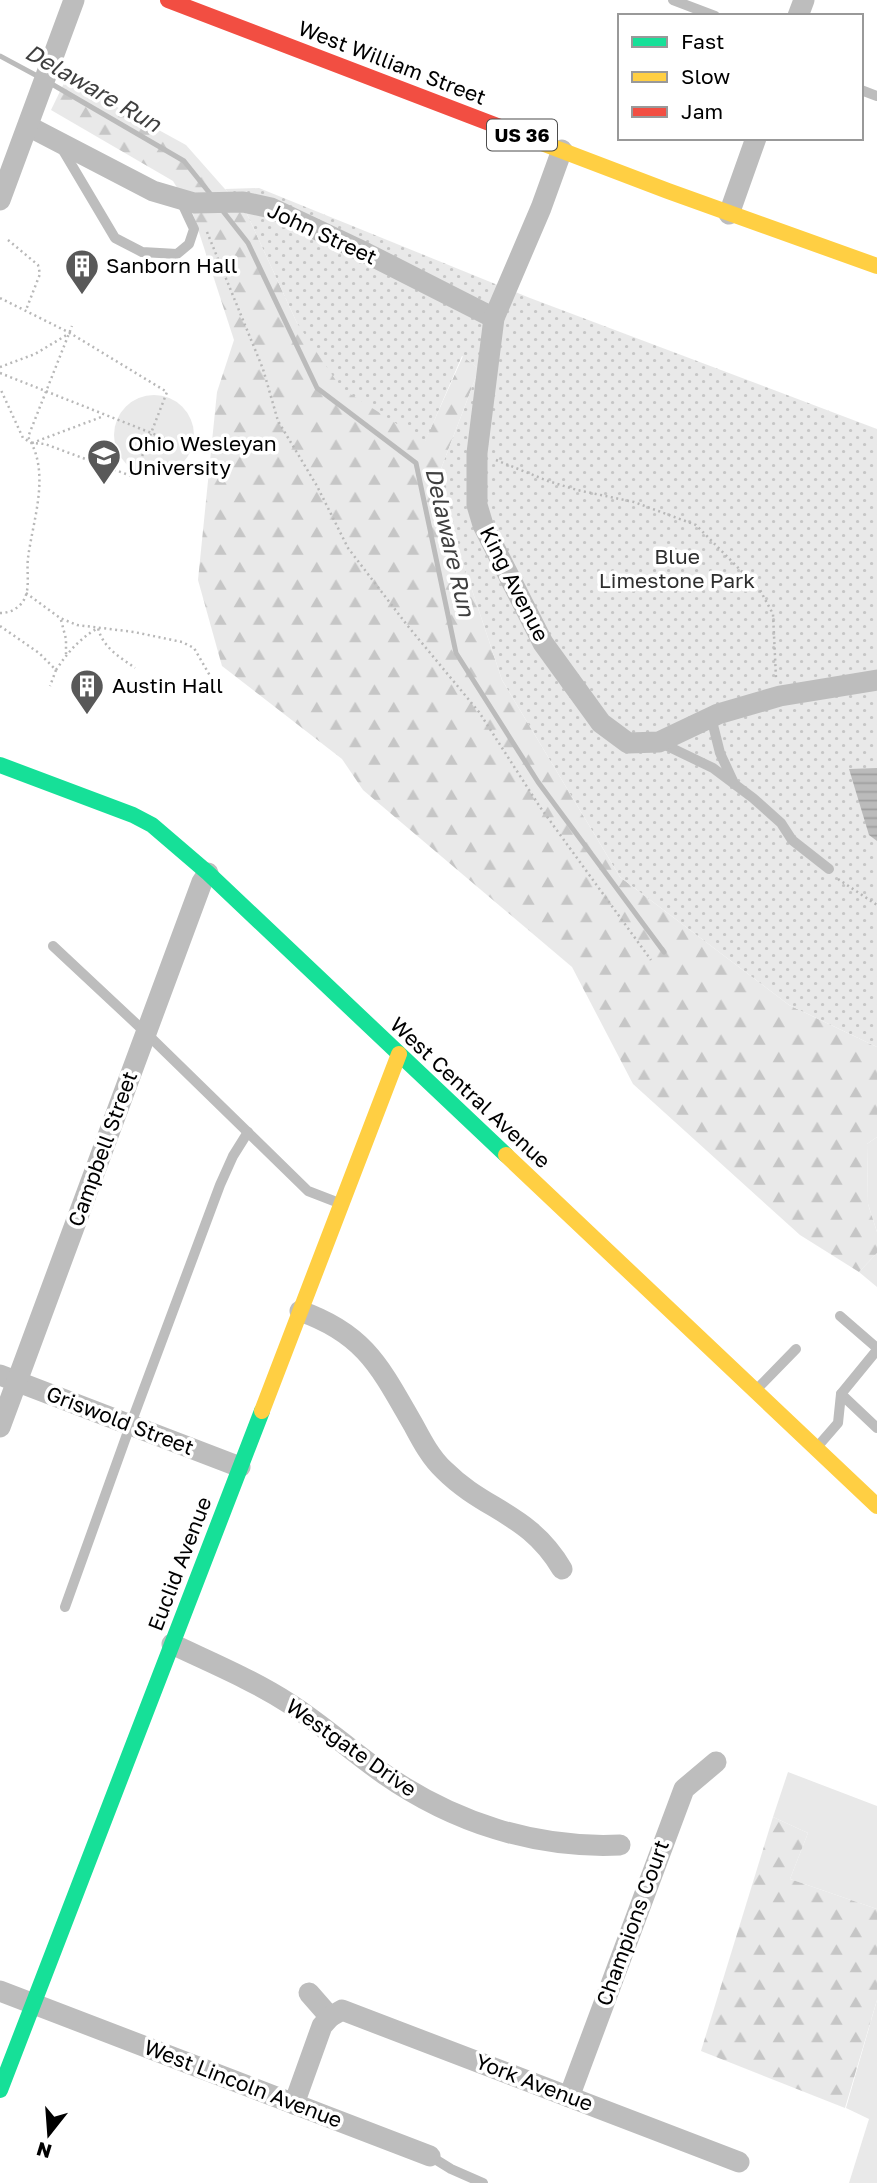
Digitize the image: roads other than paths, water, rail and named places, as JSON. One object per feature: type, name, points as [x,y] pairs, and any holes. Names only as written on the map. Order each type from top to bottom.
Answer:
[{"type":"main road","name":"West William Street","points":[[168,0],[729,214],[877,267]]},
{"type":"main road","name":"West Central Avenue","points":[[0,765],[133,815],[152,825],[208,873],[877,1506]]},
{"type":"main road","name":"Euclid Avenue","points":[[0,2090],[399,1054]]},
{"type":"street","points":[[0,200],[74,0]]},
{"type":"street","name":"John Street","points":[[28,126],[153,191],[187,201],[243,202],[271,208],[494,318]]},
{"type":"street","points":[[729,214],[755,140]]},
{"type":"street","name":"King Avenue","points":[[562,150],[541,208],[494,318],[477,453],[477,505],[483,525],[543,643],[601,723],[628,744],[659,742],[712,717],[776,697],[877,680]]},
{"type":"street","name":"Campbell Street","points":[[0,1427],[9,1378],[202,882],[208,873]]},
{"type":"street","points":[[300,1311],[341,1330],[369,1352],[427,1450],[442,1469],[472,1492],[529,1528],[552,1552],[562,1570]]},
{"type":"street","name":"Griswold Street","points":[[9,1378],[240,1467]]},
{"type":"street","name":"Westgate Drive","points":[[172,1644],[245,1678],[289,1704],[323,1726],[383,1774],[440,1808],[484,1826],[544,1841],[575,1845],[620,1845]]},
{"type":"street","name":"Champions Court","points":[[569,2097],[684,1789],[716,1762]]},
{"type":"street","name":"West Lincoln Avenue","points":[[0,1991],[430,2156]]},
{"type":"street","points":[[294,2104],[322,2026],[330,2017],[309,1993]]},
{"type":"street","name":"York Avenue","points":[[330,2017],[342,2010],[347,2011],[739,2162]]},
{"type":"lane","points":[[673,0],[710,14]]},
{"type":"lane","points":[[58,141],[115,238],[142,252],[177,254],[189,244],[194,229],[187,201]]},
{"type":"lane","points":[[712,717],[720,753],[734,784]]},
{"type":"lane","points":[[659,742],[713,768],[781,823],[792,839],[829,869]]},
{"type":"lane","points":[[53,946],[308,1191],[342,1203]]},
{"type":"lane","points":[[65,1607],[220,1185],[248,1132]]},
{"type":"lane","points":[[817,1448],[838,1423],[841,1394],[877,1349],[840,1316]]},
{"type":"lane","points":[[755,1391],[796,1349]]},
{"type":"lane","points":[[841,1394],[877,1429]]},
{"type":"lane","name":"West Lincoln Avenue","points":[[430,2156],[450,2169],[483,2183]]},
{"type":"waterway","name":"Delaware Run","points":[[0,56],[41,78]]},
{"type":"waterway","name":"Delaware Run","points":[[50,83],[184,161],[212,196]]},
{"type":"waterway","name":"Delaware Run","points":[[222,210],[248,243],[317,388],[416,463],[456,653],[538,782],[664,952]]},
{"type":"place","name":"Sanborn Hall","points":[[82,296]]},
{"type":"place","name":"Ohio Wesleyan University","points":[[104,486]]},
{"type":"place","name":"Austin Hall","points":[[87,716]]},
{"type":"park label","name":"Blue Limestone Park","points":[[677,569]]}]
